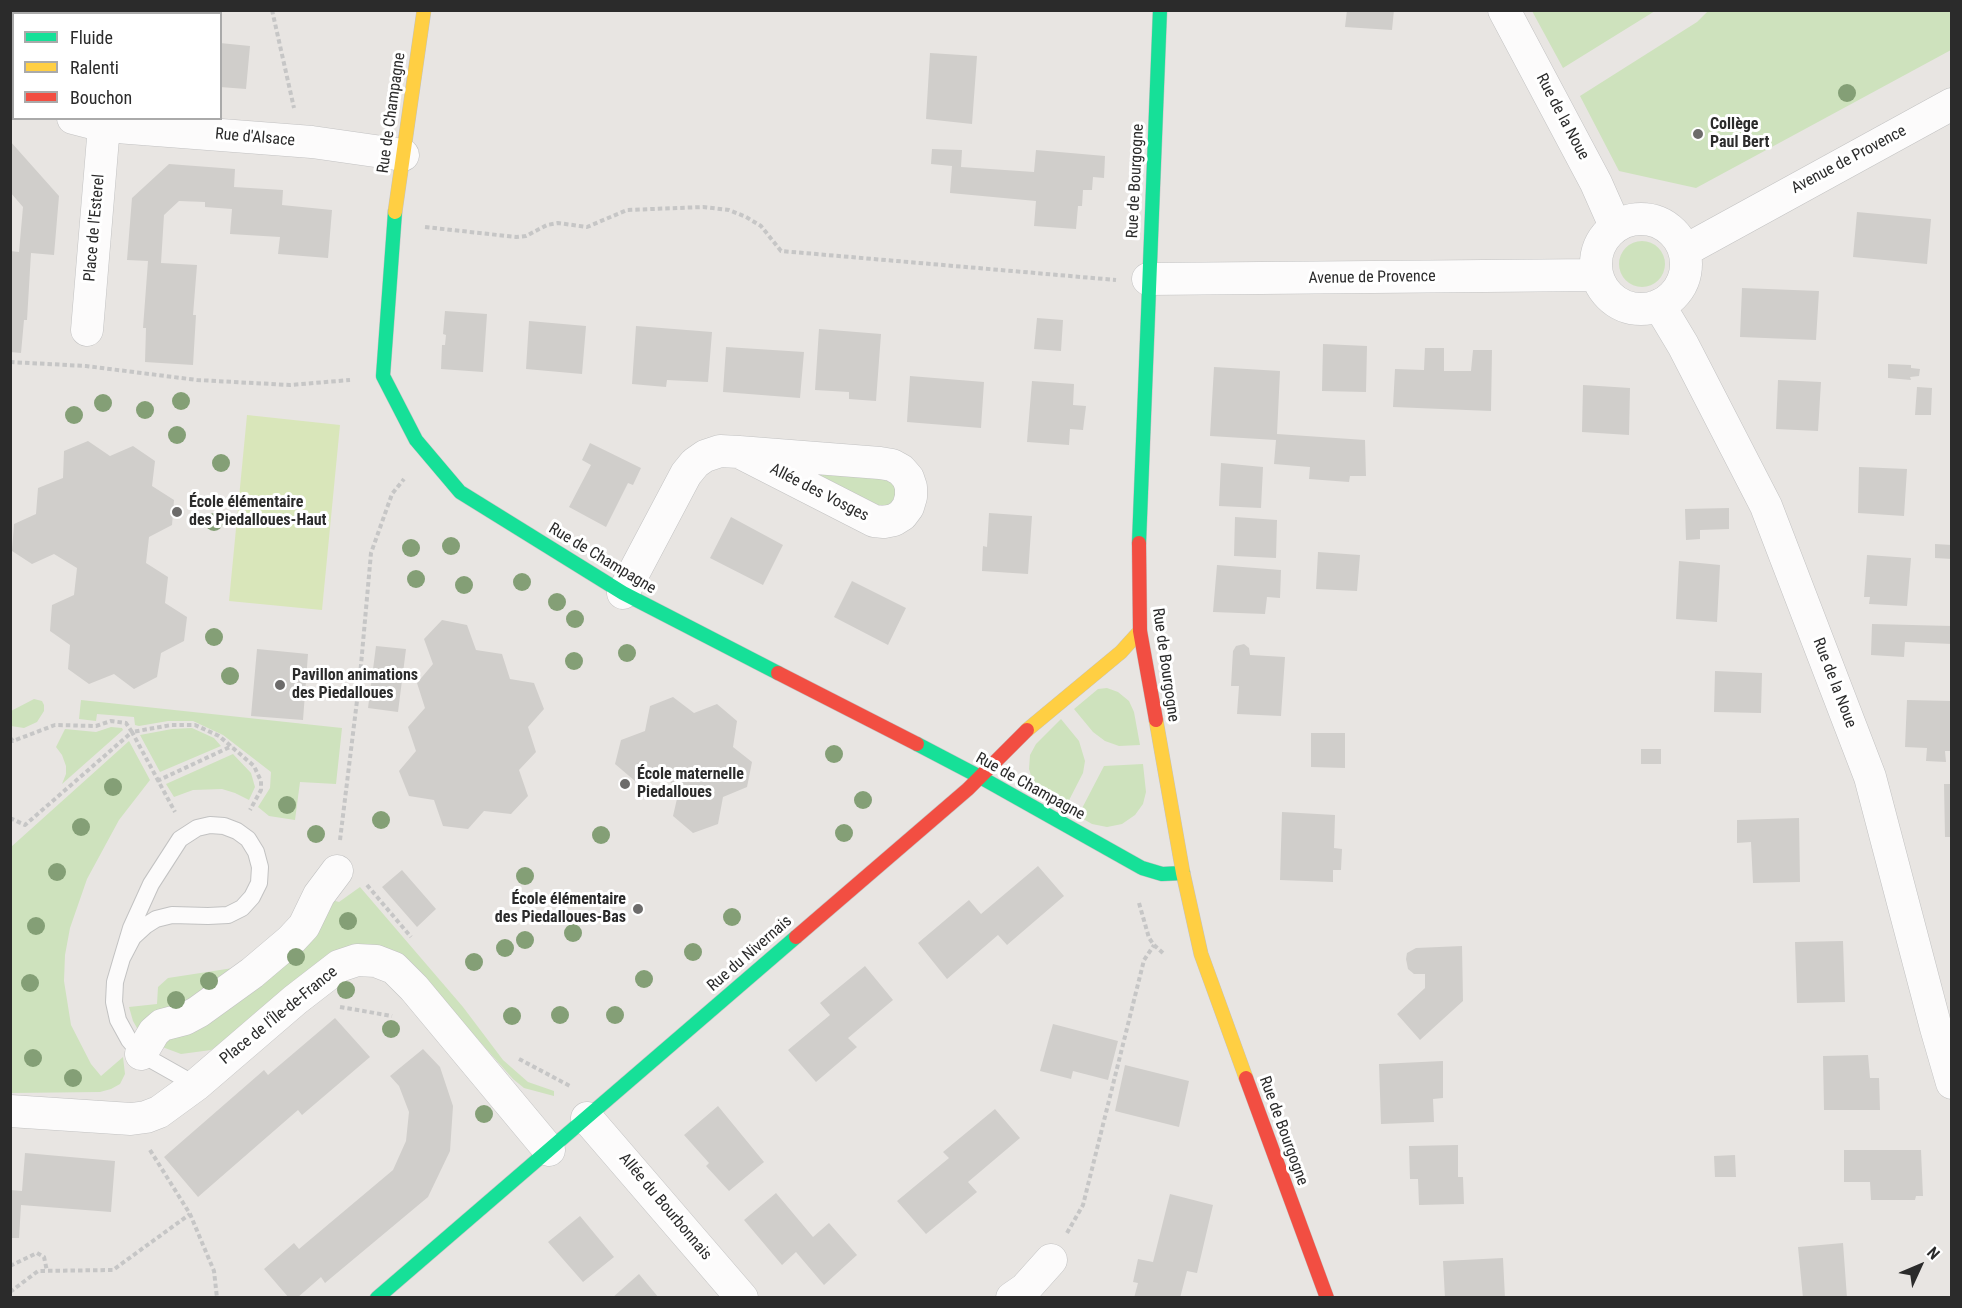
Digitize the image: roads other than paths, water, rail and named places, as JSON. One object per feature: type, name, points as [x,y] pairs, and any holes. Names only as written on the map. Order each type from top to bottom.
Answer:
[{"type":"street","name":"Rue de Champagne","points":[[424,10],[393,223],[383,376],[416,440],[460,492],[623,593],[980,777],[1142,868],[1162,874],[1183,873]]},
{"type":"street","name":"Rue de Bourgogne","points":[[1160,10],[1139,522],[1140,632],[1183,873],[1201,954],[1327,1298]]},
{"type":"street","name":"Rue de la Noue","points":[[1504,10],[1591,172],[1615,226]]},
{"type":"street","name":"Avenue de Provence","points":[[1684,251],[1952,104]]},
{"type":"street","name":"Rue d'Alsace","points":[[81,120],[104,126],[312,142],[403,155]]},
{"type":"street","name":"Place de l'Esterel","points":[[87,330],[104,126]]},
{"type":"street","points":[[1628,220],[1655,221],[1668,228],[1678,238],[1684,251],[1685,273],[1677,292],[1659,305],[1640,309],[1621,305],[1605,292],[1596,275],[1596,256],[1602,239],[1615,226],[1628,220]]},
{"type":"street","name":"Avenue de Provence","points":[[1148,279],[1596,275]]},
{"type":"street","name":"Rue de la Noue","points":[[1659,305],[1683,345],[1766,506],[1870,777],[1952,1083]]},
{"type":"street","name":"Allée des Vosges","points":[[623,593],[686,474],[705,456],[720,451],[739,452],[892,465],[908,478],[911,497],[902,515],[894,520],[874,521],[739,452]]},
{"type":"street","name":"Rue du Nivernais","points":[[377,1298],[969,789],[1017,738],[1121,652],[1140,632]]},
{"type":"street","points":[[141,1054],[154,1032],[162,1025],[185,1019],[198,1012],[252,973],[291,940],[304,926],[319,895],[337,871]]},
{"type":"street","name":"Place de l'Île-de-France","points":[[10,1110],[131,1119],[159,1112],[196,1085],[295,1000],[339,966],[357,960],[376,961],[394,968],[414,988],[549,1150]]},
{"type":"street","name":"Allée du Bourbonnais","points":[[587,1118],[742,1298]]},
{"type":"street","points":[[1012,1298],[1025,1290],[1051,1260]]},
{"type":"lane","points":[[122,958],[134,937],[156,919],[172,915],[228,915],[242,908],[252,897],[259,883],[260,867],[256,852],[248,839],[224,826],[210,825],[187,833],[165,861],[151,884],[131,928],[122,958],[115,982],[114,1002],[124,1030],[141,1054],[196,1085]]},
{"type":"place","name":"Collège Paul Bert","points":[[1698,134]]},
{"type":"place","name":"École élémentaire des Piedalloues-Haut","points":[[177,512]]},
{"type":"place","name":"Pavillon animations des Piedalloues","points":[[280,685]]},
{"type":"place","name":"École maternelle Piedalloues","points":[[625,784]]},
{"type":"place","name":"École élémentaire des Piedalloues-Bas","points":[[638,909]]}]
